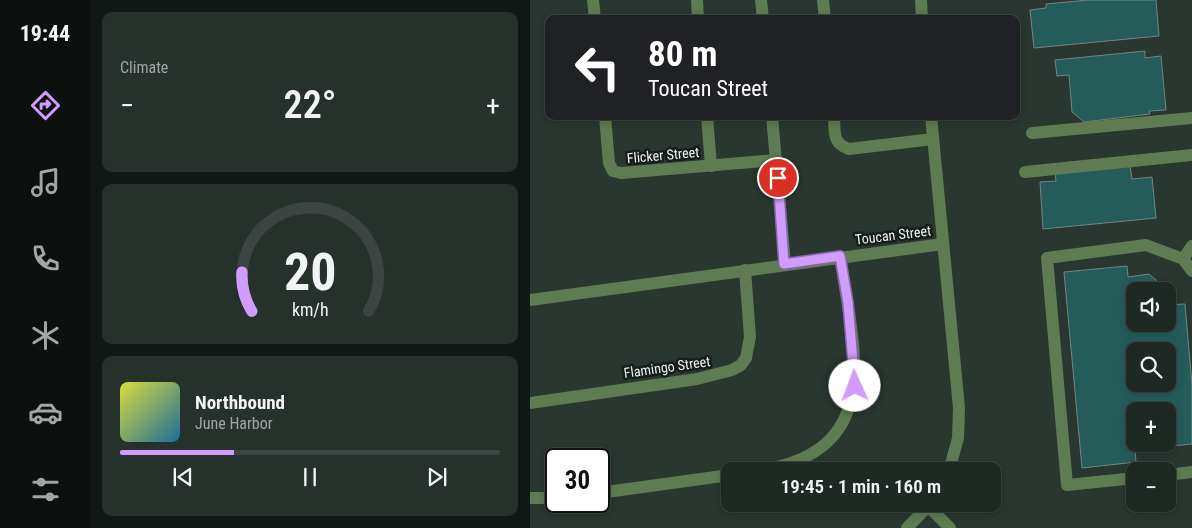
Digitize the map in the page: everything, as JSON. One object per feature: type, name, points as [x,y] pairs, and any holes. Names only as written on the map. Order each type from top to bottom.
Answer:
[{"type":"street","points":[[593,0],[595,15]]},
{"type":"street","points":[[696,0],[698,15]]},
{"type":"street","points":[[761,0],[763,15]]},
{"type":"street","points":[[823,0],[825,15]]},
{"type":"street","points":[[921,0],[922,15]]},
{"type":"street","points":[[1032,133],[1192,118]]},
{"type":"street","name":"Flicker Street","points":[[605,120],[609,163],[613,171],[621,174],[776,160]]},
{"type":"street","name":"Flicker Street","points":[[707,120],[711,166]]},
{"type":"street","points":[[772,120],[784,264]]},
{"type":"street","points":[[834,120],[836,139],[840,146],[849,149],[933,139]]},
{"type":"street","points":[[931,120],[943,244]]},
{"type":"street","points":[[1025,172],[1192,155]]},
{"type":"street","name":"Toucan Street","points":[[530,300],[840,256],[943,244],[959,408],[958,438],[951,462]]},
{"type":"street","points":[[1126,479],[1067,486],[1047,258],[1146,245],[1183,259],[1192,271]]},
{"type":"street","points":[[1183,259],[1192,246]]},
{"type":"street","points":[[796,462],[808,458],[830,438],[847,412],[855,386],[848,303],[840,256]]},
{"type":"street","name":"Flamingo Street","points":[[530,403],[697,379],[732,370],[746,358],[750,336],[745,270]]},
{"type":"street","points":[[1176,474],[1192,472]]},
{"type":"street","points":[[610,491],[721,476]]},
{"type":"street","points":[[530,498],[545,498]]},
{"type":"street","points":[[906,528],[922,512]]},
{"type":"street","points":[[935,512],[950,528]]},
{"type":"building","points":[[1088,0],[1156,0],[1159,36],[1034,48],[1030,10],[1046,8],[1046,4]]},
{"type":"building","points":[[1145,51],[1145,58],[1161,56],[1166,110],[1149,111],[1150,114],[1084,122],[1072,112],[1069,75],[1057,76],[1055,60]]},
{"type":"building","points":[[1130,165],[1132,179],[1152,177],[1156,218],[1043,229],[1040,182],[1056,181],[1055,172]]},
{"type":"building","points":[[1127,266],[1128,277],[1149,274],[1156,282],[1126,282],[1126,332],[1176,332],[1176,305],[1185,304],[1192,385],[1192,444],[1176,446],[1176,402],[1126,402],[1126,452],[1135,452],[1136,462],[1082,468],[1064,272]]},
{"type":"route","points":[[778,178],[784,264],[840,256],[854,352],[855,386]]}]
